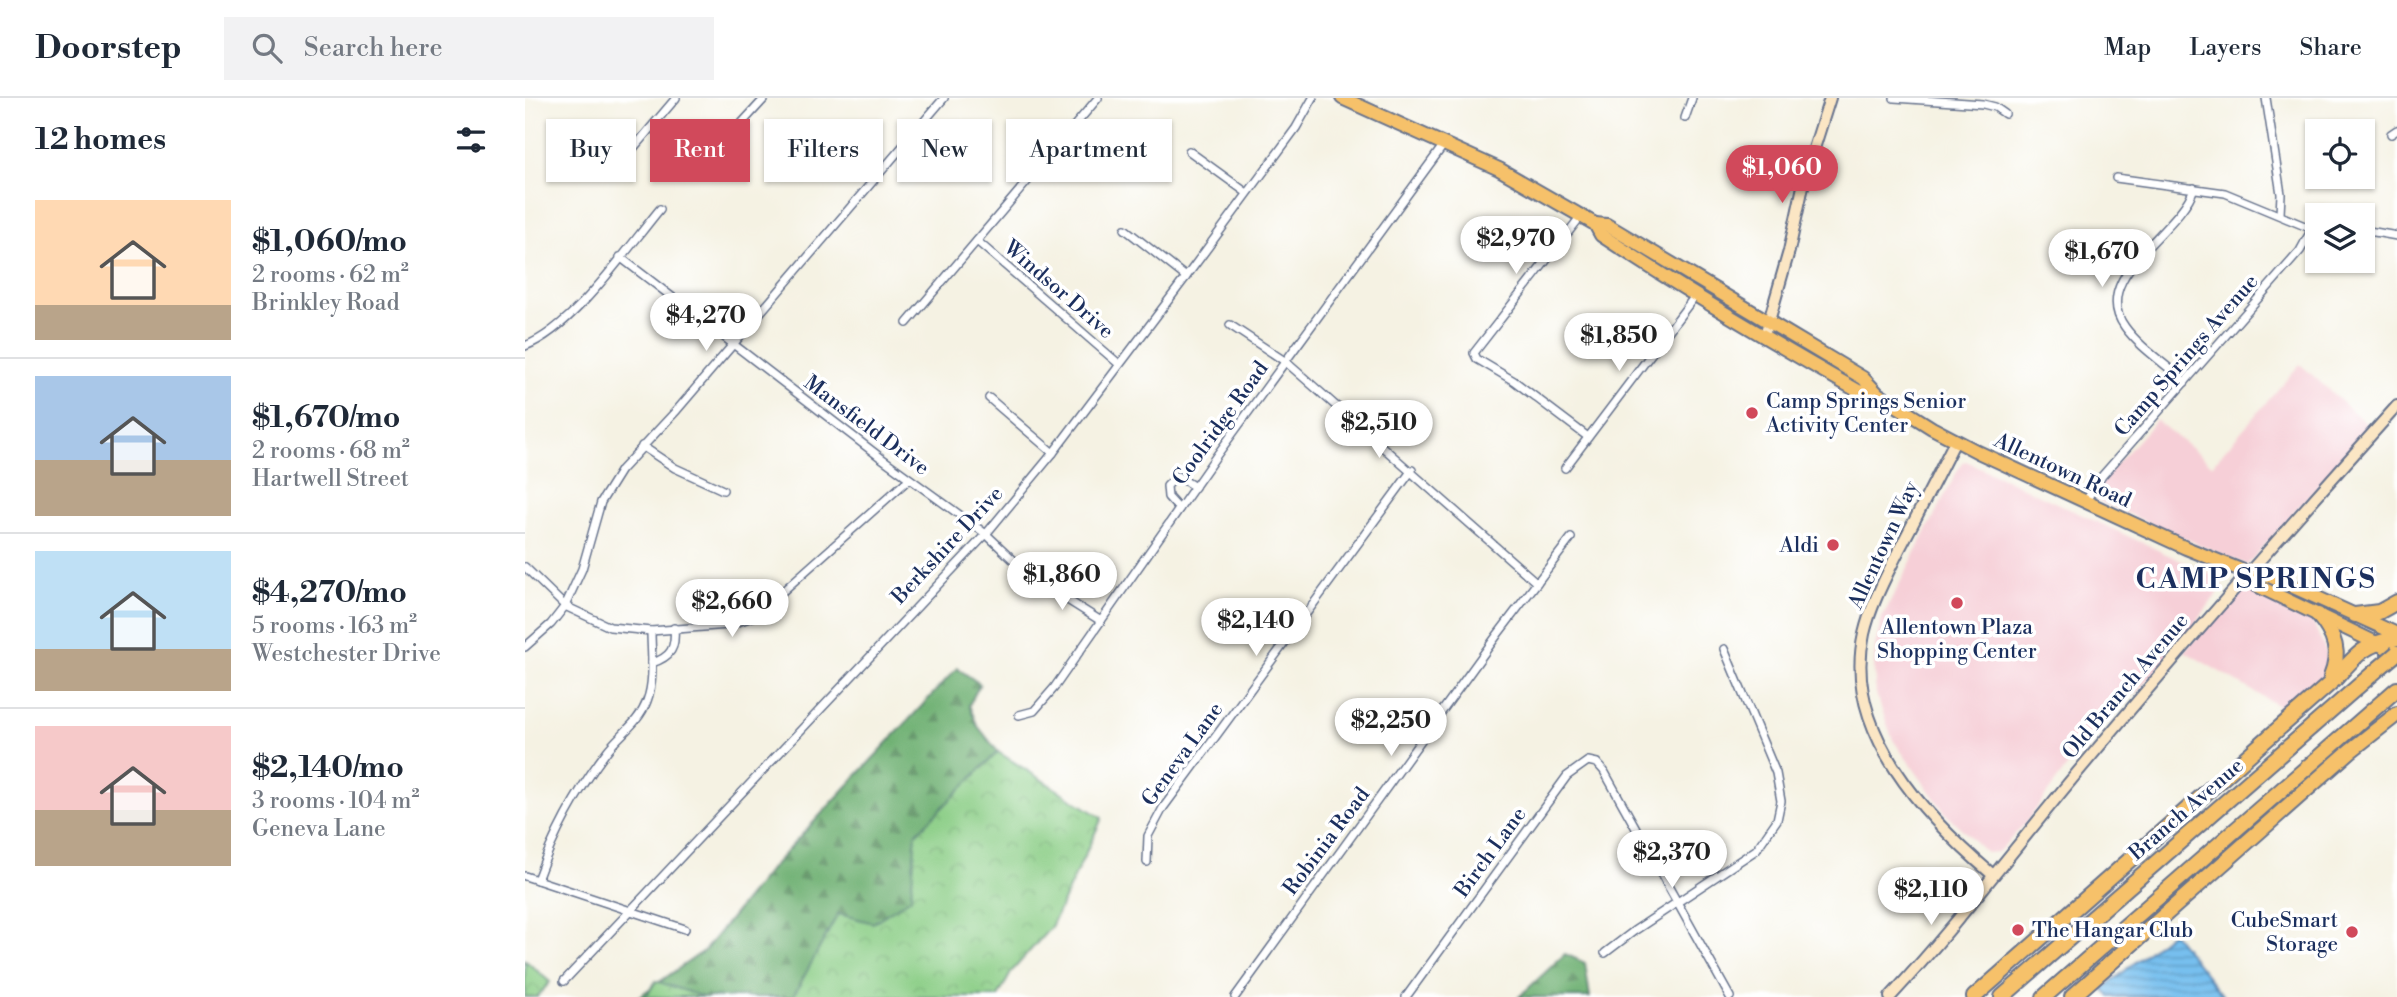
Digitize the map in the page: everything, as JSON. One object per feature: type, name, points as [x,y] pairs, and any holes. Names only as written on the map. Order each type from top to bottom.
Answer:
[{"type":"highway","points":[[2355,615],[2379,612],[2397,603]]},
{"type":"highway","points":[[2318,615],[2329,627],[2337,652],[2328,685]]},
{"type":"highway","points":[[1974,997],[2328,685],[2359,652],[2374,642],[2397,636]]},
{"type":"highway","name":"Branch Avenue","points":[[2002,997],[2397,653]]},
{"type":"highway","points":[[2044,997],[2397,689]]},
{"type":"highway","points":[[2072,997],[2332,767],[2397,714]]},
{"type":"highway","points":[[2332,767],[2397,722]]},
{"type":"main road","name":"Allentown Road","points":[[1342,98],[1519,179],[1595,224],[1607,225],[1863,378],[1871,389],[1955,441],[2085,503],[2246,572],[2265,574],[2397,636]]},
{"type":"main road","points":[[1763,337],[1769,323],[1805,177],[1829,98]]},
{"type":"main road","name":"Allentown Road","points":[[1595,224],[1601,235],[1763,337],[1860,392],[1871,389]]},
{"type":"main road","name":"Old Branch Avenue","points":[[1890,997],[2246,572],[2397,405]]},
{"type":"main road","name":"Allentown Way","points":[[1955,441],[1873,605],[1864,635],[1860,677],[1870,722],[1885,752],[1940,828],[1993,875]]},
{"type":"main road","name":"Allentown Road","points":[[2246,572],[2256,585],[2397,653]]},
{"type":"street","points":[[636,144],[676,98]]},
{"type":"street","points":[[747,119],[765,98]]},
{"type":"street","points":[[525,648],[551,624],[565,606],[582,569],[601,502],[621,470],[944,98]]},
{"type":"street","points":[[907,323],[1098,98]]},
{"type":"street","name":"Berkshire Drive","points":[[564,981],[986,534],[1053,453],[1186,276],[1296,128],[1313,98]]},
{"type":"street","points":[[1685,118],[1692,98]]},
{"type":"street","points":[[1893,98],[1983,104],[1995,107],[2004,114]]},
{"type":"street","points":[[2266,98],[2281,194],[2280,214]]},
{"type":"street","name":"Coolridge Road","points":[[1019,715],[1030,714],[1038,708],[1445,143]]},
{"type":"street","points":[[1189,151],[1247,193]]},
{"type":"street","points":[[2116,178],[2194,188],[2238,197],[2305,224]]},
{"type":"street","points":[[2185,382],[2126,329],[2119,315],[2116,293],[2123,277],[2187,205],[2194,188]]},
{"type":"street","points":[[525,346],[555,328],[660,209]]},
{"type":"street","points":[[1581,216],[1474,353],[1477,359],[1514,381],[1588,438]]},
{"type":"street","points":[[1125,229],[1186,276]]},
{"type":"street","points":[[2375,232],[2397,236]]},
{"type":"street","name":"Windsor Drive","points":[[977,241],[1119,364]]},
{"type":"street","name":"Camp Springs Avenue","points":[[2085,503],[2102,476],[2305,243]]},
{"type":"street","name":"Mansfield Drive","points":[[620,257],[909,479],[986,534],[1024,570]]},
{"type":"street","points":[[1565,468],[1695,296]]},
{"type":"street","points":[[1230,326],[1286,362],[1412,470],[1537,583]]},
{"type":"street","points":[[989,398],[1053,453]]},
{"type":"street","points":[[642,446],[675,468],[723,490]]},
{"type":"street","name":"Geneva Lane","points":[[1147,862],[1148,836],[1163,808],[1412,470]]},
{"type":"street","points":[[1179,509],[1168,497],[1167,486],[1177,476],[1195,487]]},
{"type":"street","points":[[525,567],[565,606],[610,627],[651,631],[729,625],[755,616],[909,479]]},
{"type":"street","name":"Robinia Road","points":[[1235,997],[1571,538]]},
{"type":"street","points":[[1039,582],[1101,621]]},
{"type":"street","points":[[652,663],[663,660],[672,652],[674,628]]},
{"type":"street","points":[[537,880],[556,832],[581,788],[608,750],[644,709],[650,690],[651,631]]},
{"type":"street","points":[[1605,954],[1756,850],[1781,810],[1780,787],[1724,649]]},
{"type":"street","name":"Birch Lane","points":[[1406,997],[1567,776],[1581,764],[1593,762],[1601,766],[1678,903]]},
{"type":"street","points":[[525,876],[685,929]]},
{"type":"street","points":[[1678,903],[1730,997]]},
{"type":"shaded area","points":[[2300,364],[2370,427],[2247,565],[2096,500],[2095,489],[2156,420],[2212,465]]},
{"type":"shaded area","points":[[1966,461],[2216,577],[2223,586],[2177,648],[2135,694],[2124,697],[2084,744],[2024,825],[1998,852],[1987,853],[1946,814],[1893,740],[1876,694],[1874,670],[1875,645],[1882,618],[1962,462]]},
{"type":"shaded area","points":[[2246,585],[2311,618],[2327,654],[2328,663],[2324,675],[2289,712],[2184,651]]},
{"type":"green space","points":[[957,668],[980,684],[969,705],[977,725],[998,752],[916,834],[911,898],[873,923],[838,914],[793,997],[638,997],[705,950],[772,867]]},
{"type":"green space","points":[[998,752],[1102,818],[1051,927],[1012,971],[998,997],[793,997],[838,914],[873,923],[911,898],[916,834]]},
{"type":"green space","points":[[1565,954],[1585,963],[1590,997],[1519,997]]},
{"type":"green space","points":[[525,960],[550,982],[537,997],[525,997]]},
{"type":"green space","points":[[656,981],[703,997],[646,997]]},
{"type":"water","points":[[2172,932],[2224,997],[2110,997],[2103,989]]},
{"type":"place","name":"Camp Springs Senior Activity Center","points":[[1752,413]]},
{"type":"place","name":"Aldi","points":[[1833,545]]},
{"type":"place","name":"Allentown Plaza Shopping Center","points":[[1957,603]]},
{"type":"place","name":"The Hangar Club","points":[[2018,930]]},
{"type":"place","name":"CubeSmart Storage","points":[[2352,932]]},
{"type":"district","name":"CAMP SPRINGS","points":[[2256,578]]}]
